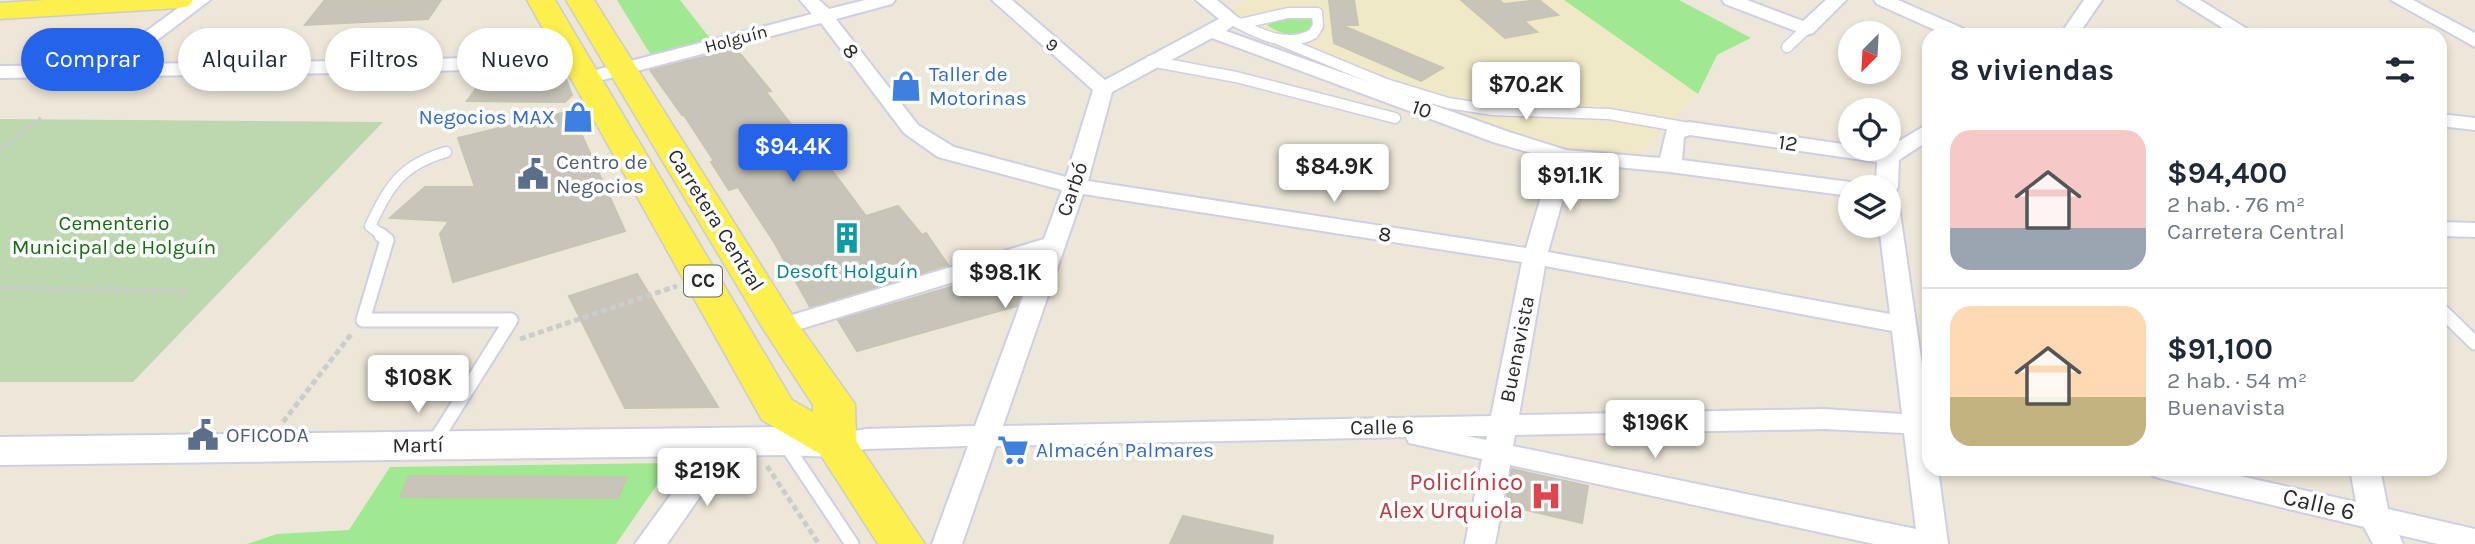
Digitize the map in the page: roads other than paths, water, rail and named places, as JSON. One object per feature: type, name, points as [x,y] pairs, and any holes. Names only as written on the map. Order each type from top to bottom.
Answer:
[{"type":"main road","points":[[0,11],[178,0]]},
{"type":"main road","name":"Carretera Central","points":[[541,0],[777,410],[835,443],[902,544]]},
{"type":"main road","name":"Carretera Central","points":[[580,0],[781,327],[834,404],[835,443]]},
{"type":"main road","name":"Martí","points":[[0,451],[433,444],[753,441],[835,443]]},
{"type":"street","points":[[163,28],[201,0]]},
{"type":"street","name":"Holguín","points":[[164,72],[623,68],[817,8],[886,0]]},
{"type":"street","name":"9","points":[[1001,0],[1103,89]]},
{"type":"street","points":[[1205,0],[1236,22]]},
{"type":"street","points":[[1731,0],[1806,29],[1838,0]]},
{"type":"street","points":[[1883,0],[1946,28]]},
{"type":"street","points":[[2074,28],[2093,0]]},
{"type":"street","points":[[2187,0],[2236,28]]},
{"type":"street","points":[[2400,0],[2475,41]]},
{"type":"street","name":"8","points":[[817,8],[911,129],[946,152],[1075,186],[1535,257],[1905,325]]},
{"type":"street","points":[[1103,89],[1209,31],[1236,22]]},
{"type":"street","name":"10","points":[[1209,31],[1489,132],[1564,156],[1670,164],[1838,187]]},
{"type":"street","name":"Holguín","points":[[0,72],[21,72]]},
{"type":"street","name":"Carbó","points":[[947,544],[1075,186],[1103,89]]},
{"type":"street","points":[[2447,121],[2475,124]]},
{"type":"street","points":[[1670,164],[1674,133],[1689,128]]},
{"type":"street","name":"12","points":[[1689,128],[1838,150]]},
{"type":"street","points":[[1901,149],[1922,136]]},
{"type":"street","name":"Buenavista","points":[[1480,544],[1535,257],[1564,156]]},
{"type":"street","points":[[2447,229],[2475,230]]},
{"type":"street","points":[[1893,238],[1922,418]]},
{"type":"street","points":[[781,327],[1053,244]]},
{"type":"street","points":[[1499,439],[1824,419],[1922,424]]},
{"type":"street","name":"Calle 6","points":[[835,443],[866,439],[1371,427],[1499,439]]},
{"type":"street","points":[[1499,439],[1931,544],[1926,476]]},
{"type":"street","points":[[650,544],[753,441]]},
{"type":"street","name":"Calle 6","points":[[2194,476],[2475,541]]},
{"type":"street","points":[[2366,476],[2374,517],[2388,544]]},
{"type":"lane","points":[[1236,22],[1289,11],[1317,13],[1319,22],[1315,33],[1292,41],[1277,39]]},
{"type":"lane","points":[[1236,22],[1386,84],[1448,103],[1493,110],[1609,114],[1689,128]]},
{"type":"lane","points":[[1787,47],[1806,29]]},
{"type":"lane","points":[[1150,61],[1236,77],[1395,118]]},
{"type":"lane","points":[[433,444],[511,320],[363,320],[387,240],[370,226],[389,185],[421,158],[446,152]]},
{"type":"lane","points":[[2447,316],[2475,343]]},
{"type":"lane","points":[[753,441],[852,544]]},
{"type":"place","name":"Taller de Motorinas","points":[[906,86]]},
{"type":"place","name":"Negocios MAX","points":[[578,117]]},
{"type":"place","name":"Centro de Negocios","points":[[533,174]]},
{"type":"place","name":"Desoft Holguín","points":[[847,238]]},
{"type":"place","name":"OFICODA","points":[[203,435]]},
{"type":"place","name":"Almacén Palmares","points":[[1013,450]]},
{"type":"place","name":"Policlínico Alex Urquiola","points":[[1546,496]]},
{"type":"park label","name":"Cementerio Municipal de Holguín","points":[[114,235]]}]
